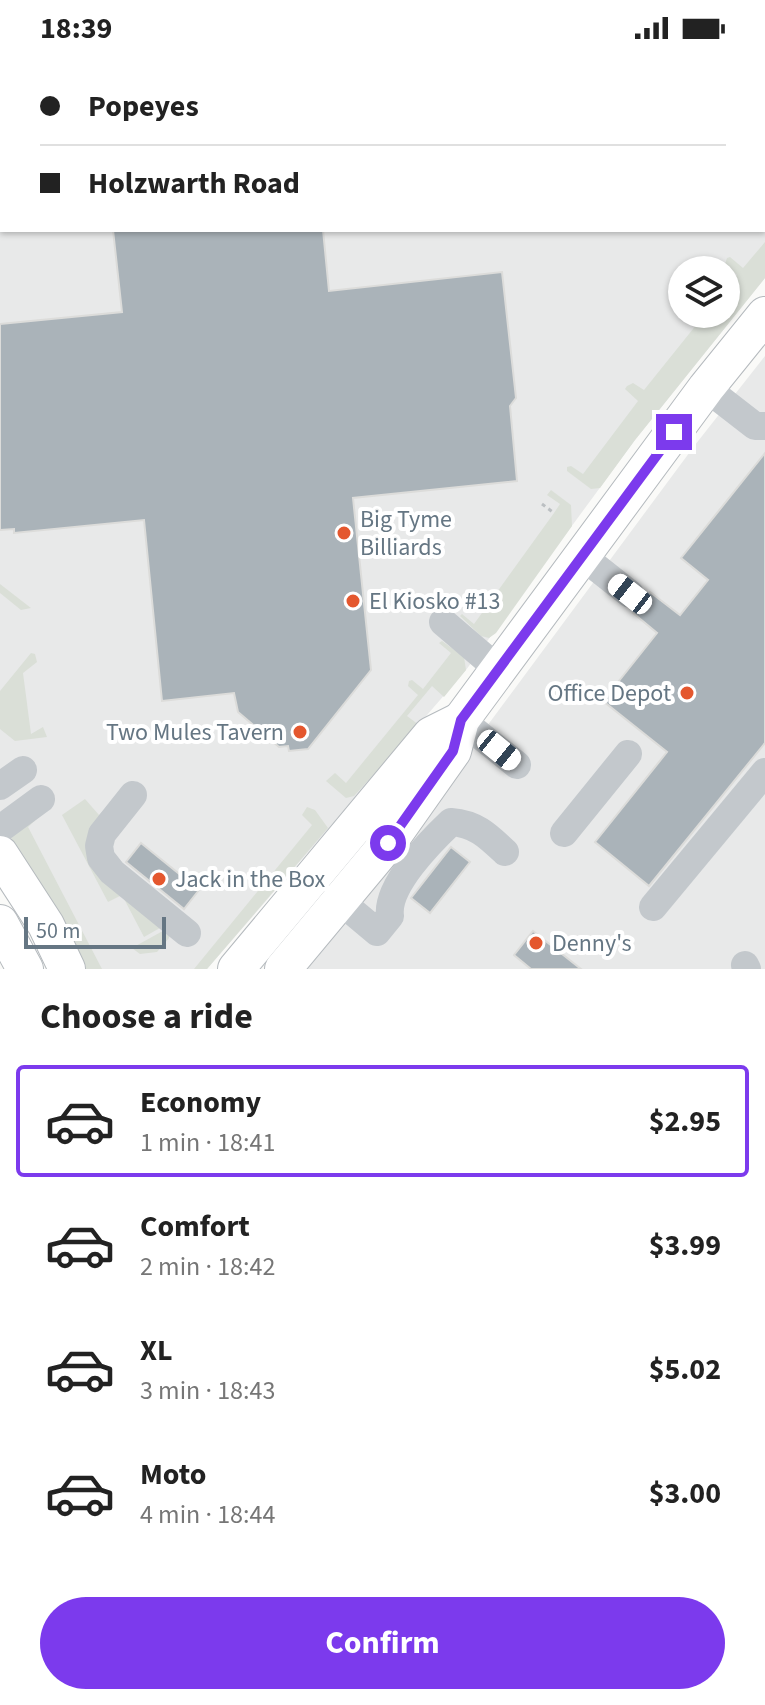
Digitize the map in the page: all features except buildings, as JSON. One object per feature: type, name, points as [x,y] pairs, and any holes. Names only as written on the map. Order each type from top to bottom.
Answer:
[{"type":"main road","points":[[283,969],[388,843],[453,751],[461,720],[706,388],[761,329]]},
{"type":"main road","points":[[236,969],[431,735],[461,720]]},
{"type":"main road","points":[[0,854],[46,925],[67,969]]},
{"type":"main road","points":[[0,923],[25,969]]},
{"type":"lane","points":[[706,388],[755,426],[765,426]]},
{"type":"lane","points":[[582,556],[630,594]]},
{"type":"lane","points":[[443,622],[498,669]]},
{"type":"lane","points":[[461,720],[517,765]]},
{"type":"lane","points":[[564,833],[628,754]]},
{"type":"lane","points":[[0,786],[23,770]]},
{"type":"lane","points":[[653,907],[765,772]]},
{"type":"lane","points":[[133,795],[102,834],[99,846],[101,858],[112,872],[187,933]]},
{"type":"lane","points":[[0,829],[41,799]]},
{"type":"lane","points":[[340,901],[377,932],[390,916],[389,909],[398,883],[429,843],[451,822],[480,828],[499,858]]},
{"type":"path","points":[[542,504],[554,513]]},
{"type":"shaded area","points":[[0,232],[765,232],[765,278],[740,309],[740,256],[668,256],[668,328],[725,328],[635,440],[466,670],[207,969],[79,969],[0,836]]},
{"type":"shaded area","points":[[765,242],[765,278],[740,309],[740,265],[743,268]]},
{"type":"shaded area","points":[[694,328],[725,328],[600,488],[591,489],[567,471],[567,467],[571,466],[583,474],[638,401],[625,389],[627,386],[633,383],[644,390]]},
{"type":"shaded area","points":[[765,356],[765,969],[298,969],[376,876],[695,445]]},
{"type":"shaded area","points":[[551,490],[571,505],[572,526],[496,633],[489,638],[481,636],[460,616],[462,614],[474,624],[560,504],[547,495]]},
{"type":"shaded area","points":[[0,584],[31,608],[21,610],[0,593]]},
{"type":"shaded area","points":[[442,641],[464,657],[466,670],[444,697],[432,686],[407,716],[419,725],[354,796],[346,798],[326,781],[335,773],[346,783],[418,695],[408,686],[409,681],[423,689],[451,653],[439,643]]},
{"type":"shaded area","points":[[31,653],[35,654],[37,662],[23,673],[31,734],[43,727],[47,737],[15,741],[0,729],[0,691]]},
{"type":"shaded area","points":[[85,799],[99,815],[110,805],[93,837],[167,924],[144,937],[122,895],[108,902],[62,815]]},
{"type":"shaded area","points":[[307,807],[315,810],[328,828],[207,969],[194,969],[312,825],[302,815]]},
{"type":"shaded area","points":[[40,816],[28,827],[102,969],[79,969],[10,849],[12,835]]},
{"type":"shaded area","points":[[170,927],[169,938],[157,952],[140,954],[132,948]]},
{"type":"place","name":"Big Tyme Billiards","points":[[344,533]]},
{"type":"place","name":"El Kiosko #13","points":[[353,601]]},
{"type":"place","name":"Office Depot","points":[[687,693]]},
{"type":"place","name":"Two Mules Tavern","points":[[300,732]]},
{"type":"place","name":"Jack in the Box","points":[[159,879]]},
{"type":"place","name":"Denny's","points":[[536,943]]},
{"type":"route","points":[[388,843],[453,751],[461,720],[674,432]]}]
